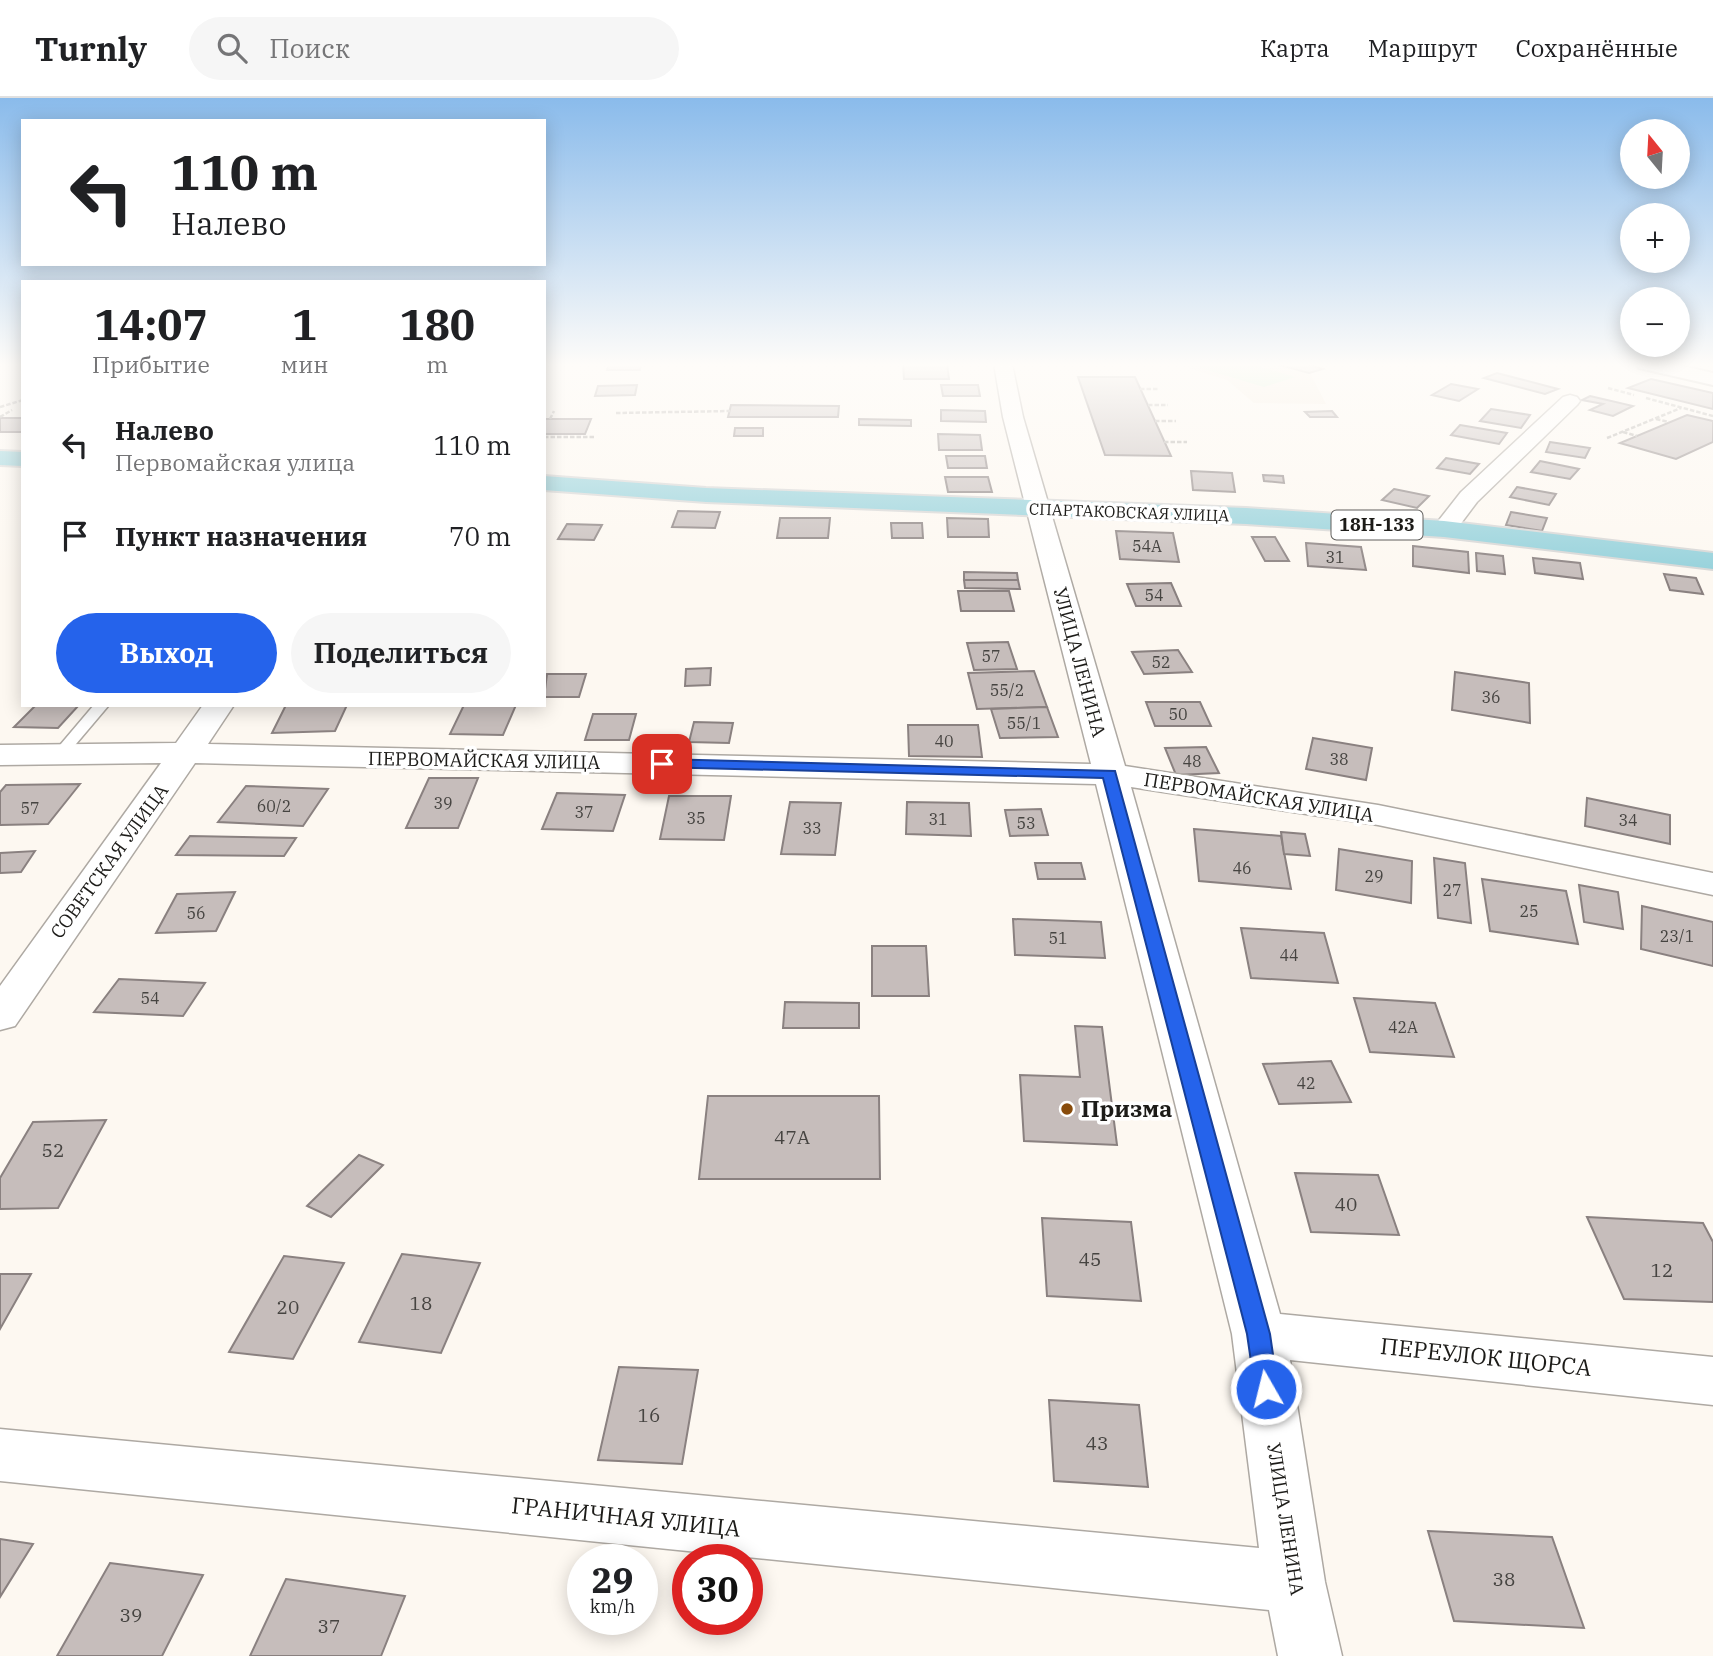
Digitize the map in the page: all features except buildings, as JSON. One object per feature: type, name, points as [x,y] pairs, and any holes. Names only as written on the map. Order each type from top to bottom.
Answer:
[{"type":"main road","points":[[0,458],[21,459]]},
{"type":"main road","name":"СПАРТАКОВСКАЯ УЛИЦА","points":[[546,483],[720,496],[1040,508],[1444,529],[1713,561]]},
{"type":"street","name":"УЛИЦА ЛЕНИНА","points":[[1019,437],[1259,1334],[1294,1583],[1310,1656]]},
{"type":"street","points":[[1444,529],[1469,497],[1532,437]]},
{"type":"street","name":"СОВЕТСКАЯ УЛИЦА","points":[[0,1016],[218,707]]},
{"type":"street","name":"ПЕРВОМАЙСКАЯ УЛИЦА","points":[[0,755],[187,753],[1110,774],[1377,815],[1713,884]]},
{"type":"street","name":"ПЕРЕУЛОК ЩОРСА","points":[[1259,1334],[1713,1381]]},
{"type":"street","name":"ГРАНИЧНАЯ УЛИЦА","points":[[0,1455],[1294,1583]]},
{"type":"lane","points":[[60,754],[100,707]]},
{"type":"path","points":[[546,437],[594,438]]},
{"type":"path","points":[[1164,442],[1186,442]]},
{"type":"place","name":"Призма","points":[[1067,1109]]},
{"type":"route","points":[[662,764],[1110,774],[1259,1334],[1266,1389]]}]
